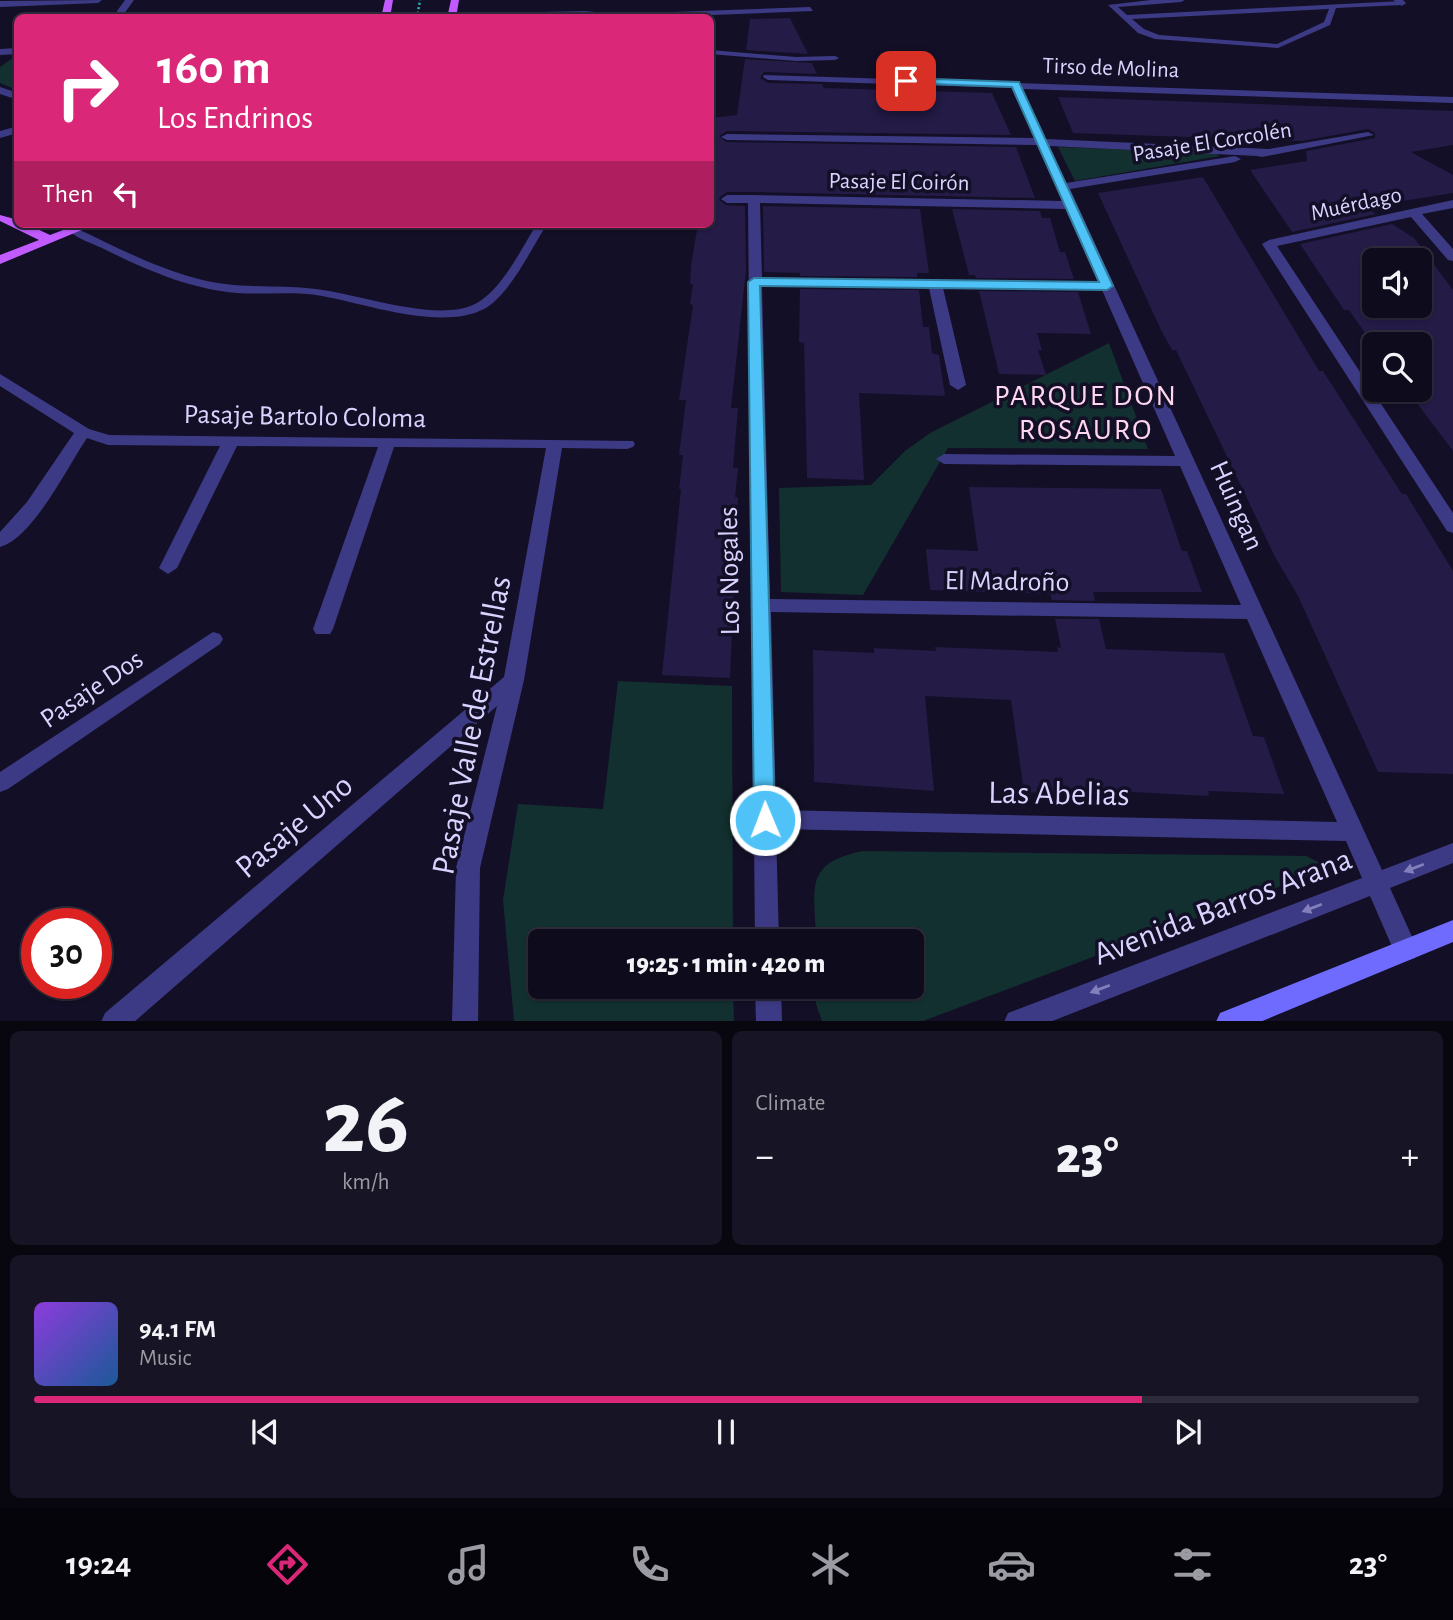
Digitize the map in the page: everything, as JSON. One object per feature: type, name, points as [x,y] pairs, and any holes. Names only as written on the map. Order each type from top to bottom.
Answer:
[{"type":"main road","points":[[23,228],[50,240]]},
{"type":"main road","points":[[0,260],[81,228]]},
{"type":"main road","points":[[1229,1021],[1453,931]]},
{"type":"street","points":[[0,4],[98,0]]},
{"type":"street","points":[[119,14],[130,0]]},
{"type":"street","name":"Tirso de Molina","points":[[768,77],[1453,100]]},
{"type":"street","name":"Huingan","points":[[1016,84],[1406,950]]},
{"type":"street","name":"Pasaje El Corcolén","points":[[1062,187],[1368,135]]},
{"type":"street","points":[[727,137],[1042,142],[1272,153]]},
{"type":"street","name":"Los Nogales","points":[[754,199],[767,929]]},
{"type":"street","name":"Pasaje El Coirón","points":[[727,200],[1070,205]]},
{"type":"street","name":"Muérdago","points":[[1453,204],[1269,244],[1453,527]]},
{"type":"street","points":[[1413,212],[1453,257]]},
{"type":"street","points":[[754,282],[1107,286]]},
{"type":"street","points":[[935,285],[958,385]]},
{"type":"street","name":"Pasaje Bartolo Coloma","points":[[2,383],[83,432],[108,440],[627,444]]},
{"type":"street","points":[[0,541],[11,534],[22,520],[83,432]]},
{"type":"street","points":[[168,568],[231,441]]},
{"type":"street","points":[[323,629],[388,442]]},
{"type":"street","name":"Pasaje Valle de Estrellas","points":[[465,1021],[468,869],[514,680],[555,444]]},
{"type":"street","points":[[944,459],[1185,461]]},
{"type":"street","name":"El Madroño","points":[[761,605],[1253,612]]},
{"type":"street","name":"Pasaje Dos","points":[[0,783],[213,639]]},
{"type":"street","name":"Pasaje Uno","points":[[114,1021],[514,680]]},
{"type":"street","name":"Las Abelias","points":[[765,820],[1353,832]]},
{"type":"street","name":"Avenida Barros Arana","points":[[1017,1021],[1453,853]]},
{"type":"street","points":[[768,999],[769,1021]]},
{"type":"lane","points":[[1181,0],[1112,5],[1141,31],[1167,39],[1278,46],[1327,23],[1333,8]]},
{"type":"lane","points":[[1125,17],[1333,8],[1399,1]]},
{"type":"lane","points":[[714,14],[810,9]]},
{"type":"lane","points":[[714,52],[796,59],[835,58]]},
{"type":"lane","points":[[74,231],[162,272],[213,286],[319,292],[390,308],[468,311],[481,306],[511,272],[539,229]]},
{"type":"green space","points":[[14,57],[14,89],[0,83],[0,67]]},
{"type":"green space","points":[[1058,147],[1215,153],[1220,156],[1075,181]]},
{"type":"green space","name":"PARQUE DON ROSAURO","points":[[1109,343],[1148,449],[948,448],[863,595],[781,592],[779,488],[871,485],[905,451],[930,433]]},
{"type":"green space","points":[[618,681],[732,686],[733,929],[528,929],[528,999],[733,999],[734,1021],[514,1021],[503,900],[518,804],[603,809]]},
{"type":"green space","points":[[863,851],[1306,856],[1322,864],[1321,871],[923,1021],[822,1021],[816,999],[924,999],[924,929],[816,929],[816,881],[821,871],[843,856]]},
{"type":"building","points":[[790,18],[808,54],[746,50],[750,19]]},
{"type":"building","points":[[745,59],[812,63],[817,74],[764,72],[760,78],[768,83],[822,84],[824,88],[992,93],[1011,135],[727,131],[719,136],[726,142],[1016,147],[1035,198],[754,192],[727,192],[720,197],[719,200],[726,205],[745,206],[746,271],[731,408],[738,408],[733,468],[738,468],[735,497],[738,497],[730,678],[662,675],[681,489],[683,455],[679,455],[686,400],[679,400],[693,305],[690,304],[693,284],[690,284],[691,265],[697,228],[714,228],[714,118],[737,115]]},
{"type":"building","points":[[1058,97],[1453,111],[1453,145],[1411,152],[1453,175],[1453,193],[1365,207],[1376,214],[1292,232],[1250,170],[1307,161],[1306,151],[1375,138],[1375,133],[1368,129],[1302,141],[1073,133]]},
{"type":"building","points":[[1203,177],[1319,371],[1323,371],[1402,494],[1406,494],[1453,571],[1453,774],[1378,772],[1298,596],[1275,557],[1176,350],[1172,350],[1161,330],[1098,193]]},
{"type":"building","points":[[763,206],[920,209],[929,273],[917,273],[917,277],[800,276],[800,273],[764,272]]},
{"type":"building","points":[[952,209],[1040,211],[1042,218],[1050,218],[1060,252],[1065,252],[1074,279],[976,278],[975,275],[969,275]]},
{"type":"building","points":[[1392,224],[1414,238],[1422,248],[1362,248],[1362,318],[1432,318],[1432,262],[1453,290],[1453,451],[1416,402],[1432,402],[1432,332],[1364,332],[1349,310],[1344,310],[1300,244]]},
{"type":"building","points":[[800,289],[919,290],[923,327],[929,327],[932,353],[939,355],[945,396],[859,393],[864,480],[807,478],[804,343],[799,342]]},
{"type":"building","points":[[979,291],[1078,292],[1091,334],[1037,333],[1042,350],[1038,350],[1046,375],[999,374]]},
{"type":"building","points":[[969,487],[1161,489],[1182,551],[1187,551],[1202,592],[1093,592],[1095,601],[1052,600],[1050,594],[930,590],[926,549],[978,551]]},
{"type":"building","points":[[1055,619],[1099,619],[1106,649],[1224,653],[1253,736],[1264,737],[1284,794],[1208,791],[1209,796],[1075,789],[1076,795],[1024,792],[1011,700],[925,696],[934,791],[814,782],[813,650],[874,653],[874,648],[936,651],[935,647],[1058,652],[1057,647],[1061,648]]},
{"type":"district","name":"PARQUE DON ROSAURO","points":[[1086,412]]},
{"type":"route","points":[[765,820],[754,282],[1107,286],[1016,84],[906,81]]}]
